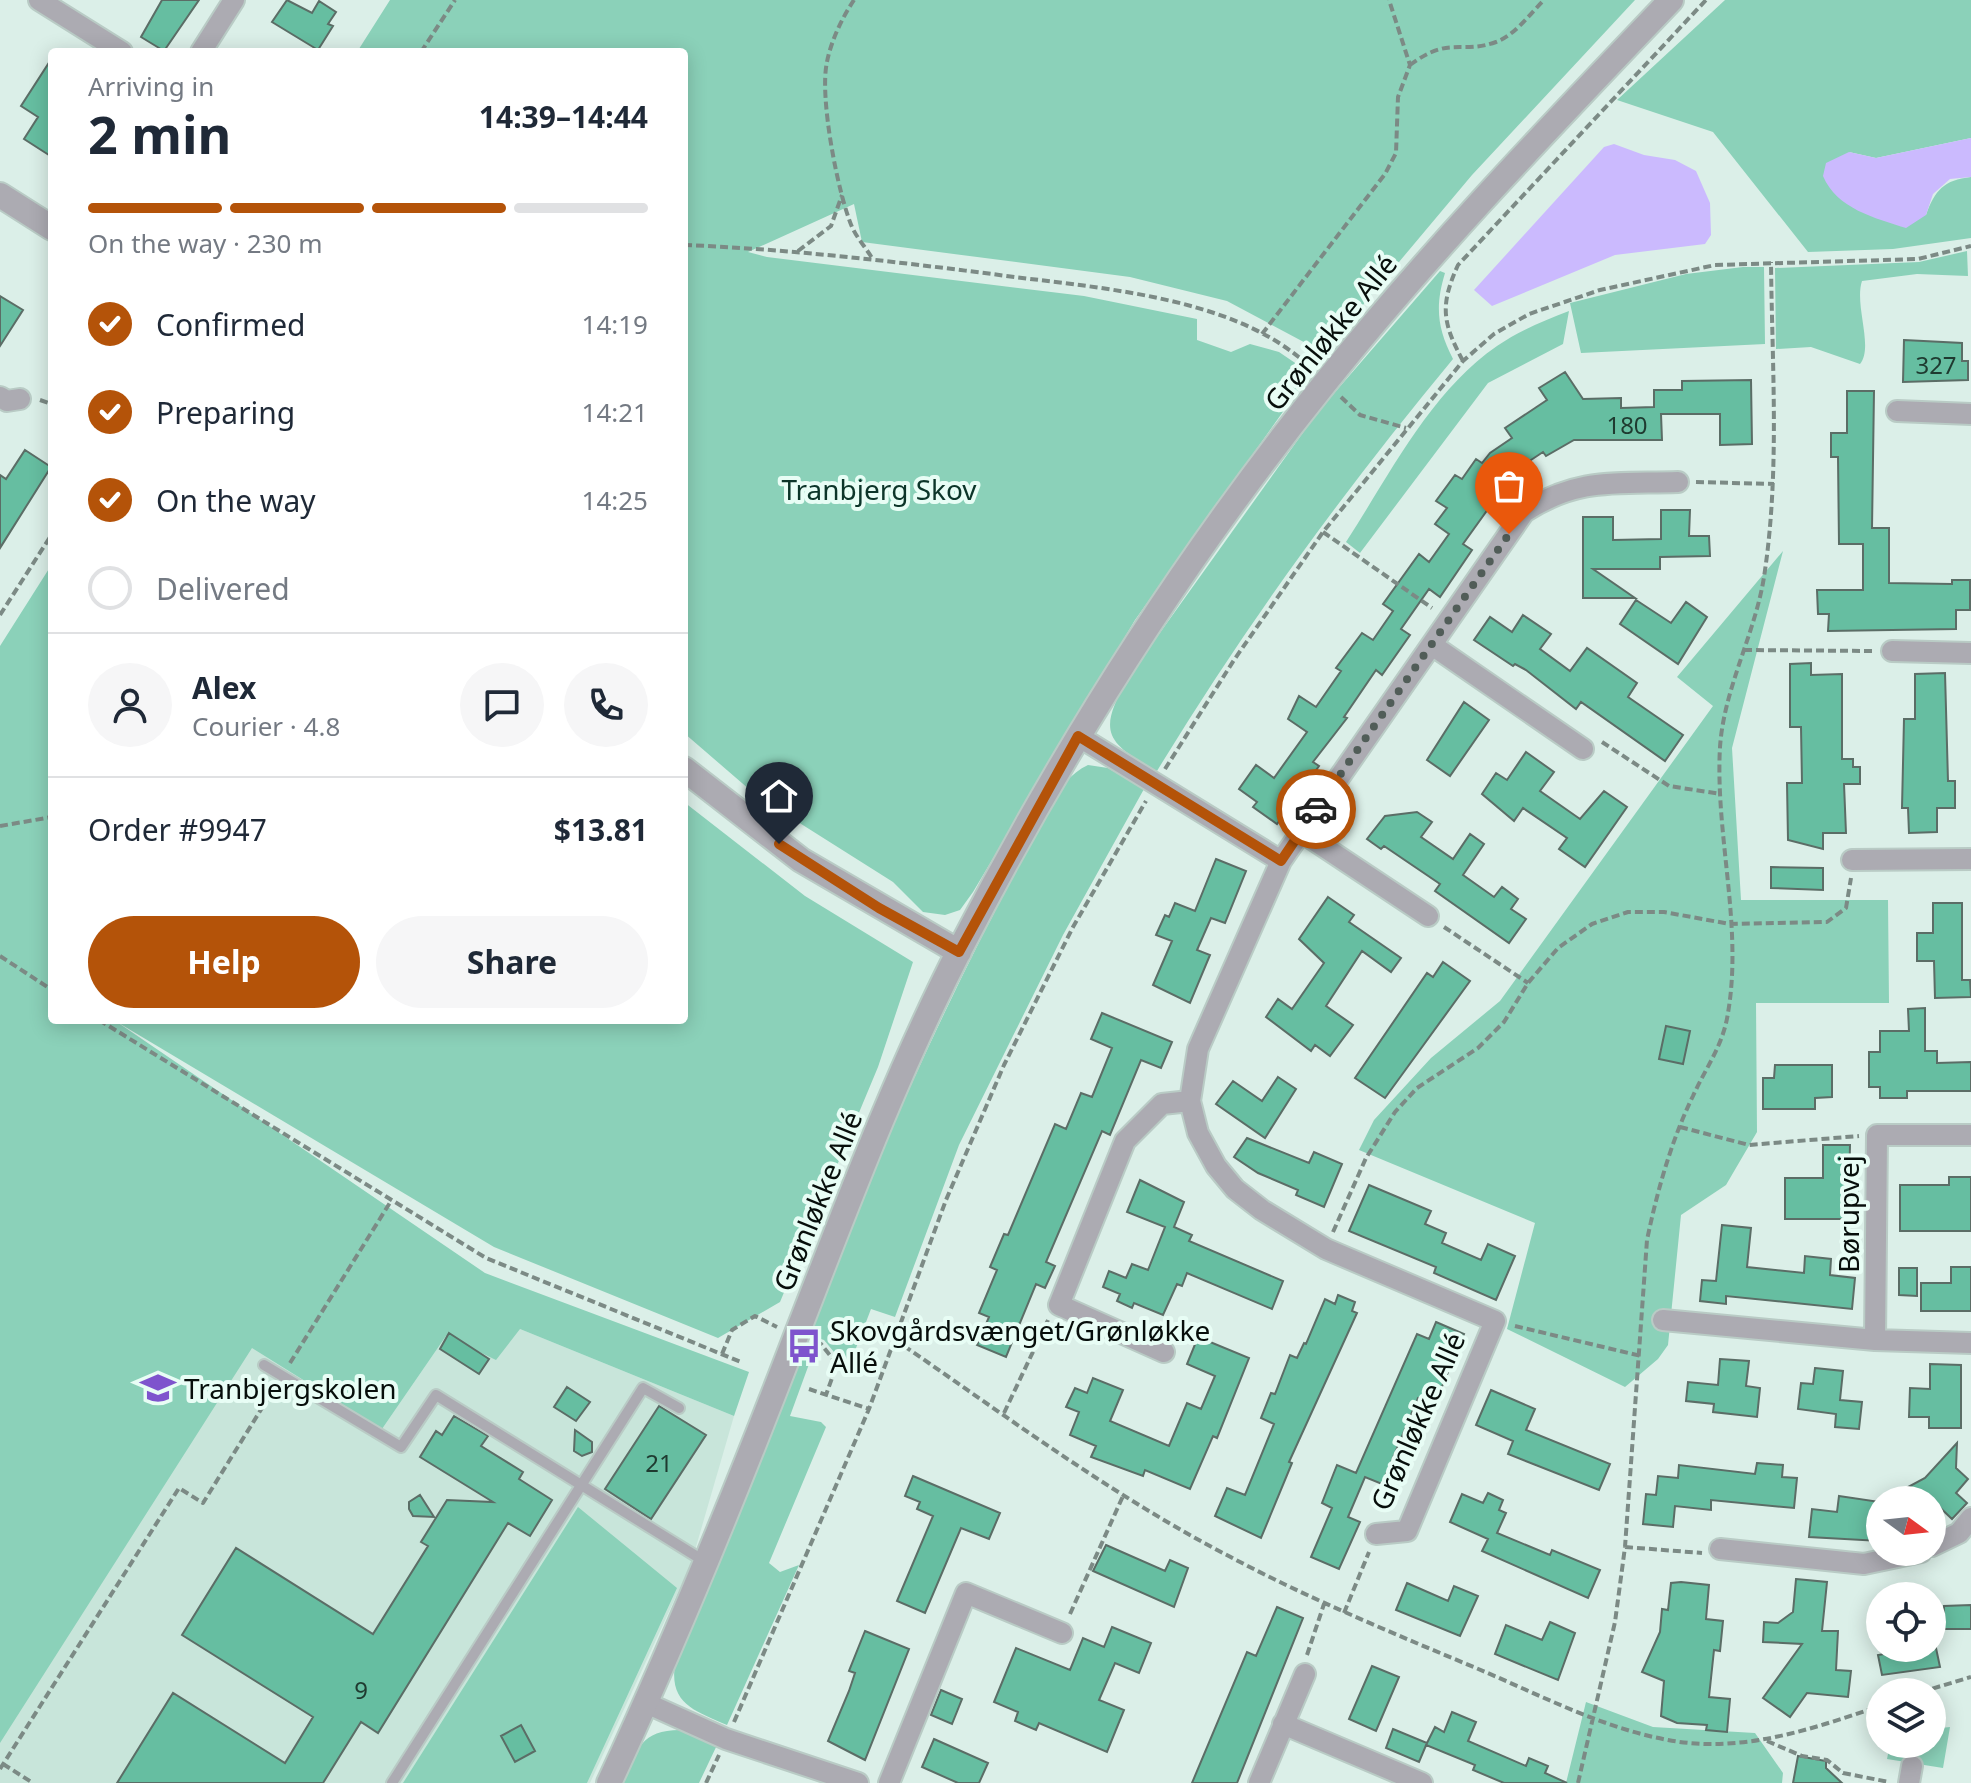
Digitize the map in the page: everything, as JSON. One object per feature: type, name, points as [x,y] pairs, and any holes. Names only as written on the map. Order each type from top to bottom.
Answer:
[{"type":"street","points":[[39,0],[116,48]]},
{"type":"street","points":[[204,48],[234,0]]},
{"type":"street","name":"Grønløkke Allé","points":[[609,1783],[706,1562],[846,1201],[959,952],[1078,736],[1167,597],[1325,382],[1524,152],[1671,0]]},
{"type":"street","points":[[0,195],[48,225]]},
{"type":"street","points":[[1897,411],[1971,414]]},
{"type":"street","name":"Grønløkke Allé","points":[[1376,1534],[1407,1531],[1495,1321],[1326,1249],[1262,1210],[1235,1189],[1216,1166],[1198,1133],[1190,1101],[1203,1037],[1281,861],[1524,512],[1553,493],[1585,484],[1678,482]]},
{"type":"street","points":[[1432,645],[1583,749]]},
{"type":"street","points":[[1892,651],[1971,653]]},
{"type":"street","points":[[1078,736],[1281,861]]},
{"type":"street","points":[[688,772],[801,860],[959,952]]},
{"type":"street","points":[[1300,831],[1428,916]]},
{"type":"street","points":[[1852,860],[1971,859]]},
{"type":"street","points":[[1164,1352],[1059,1305],[1125,1141],[1162,1104],[1190,1101]]},
{"type":"street","name":"Børupvej","points":[[1875,1340],[1877,1135],[1971,1135]]},
{"type":"street","points":[[1663,1320],[1875,1340],[1971,1343]]},
{"type":"street","points":[[1946,1539],[1959,1533],[1971,1518]]},
{"type":"street","points":[[1720,1549],[1866,1564]]},
{"type":"street","points":[[889,1783],[966,1593],[1062,1633]]},
{"type":"street","points":[[1259,1783],[1305,1674]]},
{"type":"street","points":[[646,1703],[726,1739],[858,1783]]},
{"type":"street","points":[[1283,1724],[1422,1783]]},
{"type":"lane","points":[[264,1365],[401,1447],[436,1395],[706,1562]]},
{"type":"lane","points":[[392,1783],[643,1388],[679,1408]]},
{"type":"path","points":[[424,48],[455,0]]},
{"type":"path","points":[[854,0],[844,15],[827,63],[825,101],[842,192],[852,227],[872,258]]},
{"type":"path","points":[[1389,0],[1410,65]]},
{"type":"path","points":[[1262,334],[1385,174],[1396,153],[1398,97],[1410,65],[1431,50],[1495,43],[1515,30],[1544,0]]},
{"type":"path","points":[[1463,361],[1449,335],[1445,314],[1446,293],[1458,265],[1706,0]]},
{"type":"path","points":[[798,251],[831,226],[842,192]]},
{"type":"path","points":[[688,245],[872,258],[1122,292],[1206,311],[1262,334],[1296,354],[1360,415],[1406,428]]},
{"type":"path","points":[[706,1783],[869,1409],[946,1200],[1004,1065],[1073,927],[1156,784],[1234,660],[1323,532],[1406,428],[1463,361],[1494,334],[1529,314],[1600,290],[1715,265],[1918,259],[1971,246]]},
{"type":"path","points":[[1578,1783],[1615,1622],[1625,1547],[1647,1240],[1654,1203],[1693,1095],[1719,1050],[1732,983],[1720,746],[1727,707],[1764,579],[1774,484],[1771,262]]},
{"type":"path","points":[[1678,482],[1774,484]]},
{"type":"path","points":[[1323,532],[1449,620]]},
{"type":"path","points":[[0,615],[2,607],[48,540]]},
{"type":"path","points":[[1744,650],[1892,651]]},
{"type":"path","points":[[1583,749],[1604,741],[1669,786],[1721,794]]},
{"type":"path","points":[[0,826],[48,818]]},
{"type":"path","points":[[1326,1249],[1366,1158],[1395,1112],[1417,1088],[1478,1048],[1504,1022],[1528,983],[1558,948],[1592,924],[1628,912],[1664,912],[1730,924],[1827,922],[1846,908],[1852,860]]},
{"type":"path","points":[[1428,916],[1528,983]]},
{"type":"path","points":[[0,956],[48,987]]},
{"type":"path","points":[[105,1024],[486,1258],[741,1362]]},
{"type":"path","points":[[1680,1127],[1749,1145],[1877,1135]]},
{"type":"path","points":[[33,1783],[2,1766],[179,1488],[203,1503],[391,1200]]},
{"type":"path","points":[[1003,1414],[1043,1327],[1059,1305]]},
{"type":"path","points":[[1495,1321],[1641,1356]]},
{"type":"path","points":[[894,1339],[1123,1496],[1222,1552],[1344,1613],[1595,1718],[1668,1740],[1712,1743],[1764,1740],[1812,1729],[1866,1711]]},
{"type":"path","points":[[809,1389],[869,1409]]},
{"type":"path","points":[[1062,1633],[1123,1496]]},
{"type":"path","points":[[1344,1613],[1376,1534]]},
{"type":"path","points":[[1625,1547],[1712,1553],[1720,1549]]},
{"type":"path","points":[[1305,1674],[1303,1667],[1324,1604]]},
{"type":"path","points":[[1946,1684],[1971,1677]]},
{"type":"path","points":[[1764,1740],[1802,1756],[1827,1760],[1843,1773],[1897,1783]]},
{"type":"shaded area","points":[[1971,138],[1971,177],[1950,179],[1933,194],[1926,215],[1906,228],[1858,211],[1838,197],[1823,176],[1826,163],[1849,152],[1876,158]]},
{"type":"shaded area","points":[[1614,144],[1644,155],[1675,160],[1696,171],[1710,203],[1711,235],[1705,244],[1615,255],[1492,306],[1474,290],[1604,147]]},
{"type":"shaded area","name":"Tranbjergskolen","points":[[0,1022],[382,1429],[446,1336],[520,1329],[734,1416],[691,1564],[590,1783],[0,1783]]},
{"type":"green space","name":"Tranbjerg Skov","points":[[390,0],[1635,0],[1472,175],[1331,343],[1315,348],[1227,301],[1130,277],[862,242],[854,204],[748,252],[767,257],[1084,296],[1197,319],[1197,340],[1231,352],[1250,344],[1279,352],[1304,369],[1297,392],[1135,620],[973,892],[960,910],[945,915],[923,912],[893,882],[757,796],[688,736],[688,48],[360,48]]},
{"type":"green space","points":[[1725,0],[1971,0],[1971,138],[1876,158],[1849,152],[1926,215],[1942,188],[1971,177],[1971,238],[1893,249],[1808,252],[1713,132],[1617,100]]},
{"type":"green space","points":[[1967,251],[1968,276],[1917,274],[1862,281],[1860,302],[1865,347],[1860,364],[1811,347],[1776,349],[1775,268],[1919,262]]},
{"type":"green space","points":[[1764,267],[1765,344],[1581,353],[1570,303],[1686,274]]},
{"type":"green space","points":[[1440,271],[1445,273],[1439,317],[1453,359],[1298,559],[1225,664],[1157,771],[1139,761],[1116,742],[1111,732],[1113,709],[1129,676],[1317,413]]},
{"type":"green space","points":[[1569,311],[1563,344],[1488,383],[1360,553],[1346,542],[1412,436],[1451,387],[1497,346]]},
{"type":"green space","points":[[1783,551],[1732,748],[1741,900],[1888,900],[1889,1003],[1756,1003],[1757,1132],[1726,1185],[1681,1215],[1668,1345],[1658,1359],[1625,1387],[1507,1329],[1535,1223],[1359,1150],[1374,1120],[1431,1058],[1500,1001],[1713,706],[1677,677]]},
{"type":"green space","points":[[48,570],[48,1024],[120,1024],[485,1273],[749,1372],[734,1416],[520,1329],[496,1360],[446,1336],[382,1429],[252,1348],[0,1743],[0,646]]},
{"type":"green space","points":[[1088,765],[1108,768],[1144,789],[1063,935],[959,1145],[895,1317],[871,1309],[848,1369],[824,1340],[806,1334],[880,1156],[959,982],[1055,796],[1076,772]]},
{"type":"green space","points":[[688,805],[805,896],[913,962],[878,1067],[780,1302],[718,1338],[494,1247],[120,1024],[688,1024]]},
{"type":"green space","points":[[807,1342],[816,1345],[790,1416],[821,1422],[826,1427],[769,1563],[780,1572],[799,1565],[727,1725],[695,1710],[680,1697],[674,1678],[675,1664]]},
{"type":"green space","points":[[578,1507],[677,1588],[587,1783],[403,1783]]},
{"type":"green space","points":[[1586,1702],[1653,1727],[1755,1733],[1783,1773],[1782,1783],[1566,1783]]},
{"type":"green space","points":[[1946,1727],[1950,1727],[1946,1750]]},
{"type":"green space","points":[[680,1730],[718,1743],[699,1783],[620,1783],[641,1744],[656,1734]]},
{"type":"green space","points":[[1887,1758],[1945,1758],[1943,1768]]},
{"type":"building","points":[[162,0],[199,0],[166,48],[159,48],[141,37]]},
{"type":"building","points":[[287,0],[312,13],[319,1],[336,12],[328,24],[333,26],[319,48],[272,22]]},
{"type":"building","points":[[48,64],[48,154],[24,139],[38,117],[21,106]]},
{"type":"building","points":[[0,296],[23,310],[0,346]]},
{"type":"building","points":[[1904,340],[1962,343],[1962,361],[1968,361],[1968,380],[1903,382]]},
{"type":"building","points":[[1565,372],[1583,399],[1621,398],[1621,408],[1654,407],[1654,390],[1682,390],[1682,381],[1751,380],[1752,444],[1720,445],[1720,414],[1661,414],[1662,440],[1574,440],[1546,456],[1543,452],[1516,470],[1463,544],[1472,550],[1440,597],[1429,589],[1401,629],[1410,635],[1382,675],[1376,670],[1344,717],[1347,718],[1313,762],[1319,766],[1277,824],[1253,807],[1257,802],[1239,789],[1256,765],[1274,778],[1307,732],[1288,719],[1299,696],[1316,707],[1341,671],[1336,668],[1362,633],[1373,640],[1393,611],[1383,604],[1419,554],[1429,562],[1449,534],[1435,524],[1447,508],[1436,501],[1455,475],[1462,479],[1476,459],[1482,463],[1490,453],[1512,438],[1505,428],[1547,400],[1539,388]]},
{"type":"building","points":[[1847,391],[1874,391],[1872,528],[1889,528],[1889,583],[1952,584],[1952,580],[1970,580],[1970,610],[1956,610],[1956,629],[1828,631],[1829,614],[1818,614],[1817,590],[1863,590],[1863,544],[1839,544],[1838,457],[1831,457],[1831,433],[1847,433]]},
{"type":"building","points":[[25,450],[48,465],[48,472],[0,548],[0,475],[6,479]]},
{"type":"building","points":[[1661,510],[1690,510],[1689,536],[1709,536],[1710,556],[1660,557],[1660,569],[1593,569],[1635,598],[1583,598],[1583,517],[1613,517],[1613,540],[1661,539]]},
{"type":"building","points":[[1636,600],[1671,623],[1686,602],[1707,617],[1678,664],[1620,624]]},
{"type":"building","points":[[1523,615],[1551,634],[1540,649],[1570,671],[1587,648],[1637,683],[1628,697],[1683,735],[1665,761],[1581,702],[1576,709],[1526,670],[1515,664],[1513,666],[1474,640],[1490,617],[1512,632]]},
{"type":"building","points":[[1811,663],[1811,675],[1842,674],[1842,759],[1853,759],[1853,767],[1860,767],[1860,784],[1844,784],[1846,833],[1823,833],[1823,849],[1788,840],[1787,783],[1802,783],[1801,727],[1790,727],[1790,664]]},
{"type":"building","points":[[1945,673],[1948,781],[1955,781],[1955,808],[1937,808],[1937,832],[1909,833],[1908,808],[1902,808],[1904,719],[1915,719],[1915,674]]},
{"type":"building","points":[[1464,702],[1489,720],[1450,776],[1427,760]]},
{"type":"building","points":[[1526,752],[1554,772],[1540,791],[1580,819],[1604,791],[1627,807],[1585,867],[1559,849],[1567,838],[1523,808],[1514,821],[1482,794],[1496,773],[1507,780]]},
{"type":"building","points":[[1417,812],[1432,822],[1421,837],[1453,859],[1470,834],[1484,844],[1463,875],[1494,897],[1502,887],[1518,899],[1511,909],[1526,919],[1509,943],[1435,891],[1440,884],[1384,846],[1381,849],[1367,839],[1385,816]]},
{"type":"building","points":[[1216,859],[1246,871],[1225,923],[1211,918],[1197,950],[1210,955],[1190,1003],[1153,985],[1172,941],[1156,935],[1165,915],[1169,917],[1175,903],[1195,911]]},
{"type":"building","points":[[1771,867],[1823,868],[1823,890],[1771,888]]},
{"type":"building","points":[[1328,897],[1354,915],[1349,922],[1401,958],[1391,972],[1362,951],[1326,1006],[1353,1025],[1330,1056],[1315,1045],[1311,1051],[1266,1017],[1278,999],[1292,1009],[1324,963],[1299,939]]},
{"type":"building","points":[[1933,903],[1962,903],[1962,980],[1970,980],[1971,997],[1935,998],[1934,961],[1917,961],[1917,933],[1933,933]]},
{"type":"building","points":[[1443,962],[1470,981],[1385,1098],[1355,1078],[1427,973],[1433,977]]},
{"type":"building","points":[[1925,1008],[1925,1051],[1937,1051],[1937,1063],[1971,1062],[1971,1091],[1907,1091],[1907,1098],[1880,1098],[1880,1087],[1869,1087],[1869,1052],[1880,1052],[1880,1031],[1909,1031],[1908,1009]]},
{"type":"building","points":[[1102,1013],[1172,1042],[1161,1068],[1141,1060],[1110,1135],[1102,1131],[1046,1262],[1055,1266],[1045,1288],[1036,1284],[1006,1357],[977,1345],[989,1317],[979,1313],[997,1270],[990,1267],[1004,1234],[1008,1235],[1055,1124],[1066,1129],[1081,1093],[1092,1097],[1112,1048],[1091,1039]]},
{"type":"building","points":[[1666,1026],[1690,1031],[1683,1064],[1659,1059]]},
{"type":"building","points":[[1775,1065],[1832,1065],[1832,1097],[1815,1098],[1815,1109],[1763,1109],[1763,1078],[1774,1078]]},
{"type":"building","points":[[1278,1077],[1296,1089],[1265,1138],[1216,1104],[1233,1081],[1262,1101]]},
{"type":"building","points":[[1247,1138],[1309,1163],[1314,1152],[1342,1164],[1324,1207],[1296,1195],[1298,1190],[1258,1173],[1234,1157]]},
{"type":"building","points":[[1823,1145],[1850,1145],[1849,1191],[1858,1191],[1858,1219],[1785,1219],[1785,1178],[1823,1178]]},
{"type":"building","points":[[1949,1177],[1971,1177],[1971,1231],[1900,1231],[1900,1185],[1949,1185]]},
{"type":"building","points":[[1140,1180],[1184,1202],[1174,1227],[1192,1235],[1189,1241],[1283,1281],[1272,1309],[1187,1273],[1182,1286],[1177,1284],[1163,1315],[1134,1303],[1132,1308],[1117,1301],[1120,1294],[1103,1287],[1109,1271],[1126,1278],[1132,1264],[1148,1270],[1165,1227],[1127,1212]]},
{"type":"building","points":[[1369,1185],[1431,1211],[1425,1224],[1446,1233],[1442,1243],[1481,1260],[1488,1244],[1515,1256],[1496,1300],[1434,1273],[1436,1267],[1349,1231]]},
{"type":"building","points":[[1722,1225],[1751,1228],[1747,1267],[1804,1273],[1805,1256],[1831,1259],[1830,1275],[1855,1278],[1852,1309],[1726,1296],[1726,1304],[1700,1301],[1702,1280],[1716,1281]]},
{"type":"building","points":[[1951,1267],[1971,1267],[1971,1311],[1921,1311],[1921,1283],[1951,1283]]},
{"type":"building","points":[[1899,1268],[1917,1268],[1917,1296],[1899,1295]]},
{"type":"building","points":[[1338,1295],[1355,1302],[1352,1311],[1357,1313],[1289,1462],[1292,1463],[1261,1538],[1215,1516],[1227,1488],[1245,1495],[1274,1424],[1261,1418],[1271,1393],[1275,1394],[1290,1355],[1297,1358],[1306,1344],[1325,1299],[1335,1304]]},
{"type":"building","points":[[1436,1322],[1464,1334],[1441,1389],[1436,1387],[1430,1403],[1418,1398],[1382,1484],[1365,1477],[1348,1517],[1360,1522],[1339,1569],[1311,1557],[1332,1508],[1322,1503],[1337,1465],[1356,1473],[1417,1334],[1429,1339]]},
{"type":"building","points":[[449,1333],[489,1359],[479,1374],[440,1349]]},
{"type":"building","points":[[1198,1337],[1249,1358],[1217,1438],[1213,1436],[1190,1489],[1145,1470],[1143,1476],[1091,1457],[1096,1446],[1070,1435],[1079,1412],[1066,1407],[1075,1388],[1087,1393],[1093,1378],[1123,1390],[1110,1421],[1169,1446],[1187,1403],[1201,1409],[1215,1376],[1187,1364]]},
{"type":"building","points":[[1720,1359],[1749,1361],[1746,1386],[1760,1388],[1757,1417],[1713,1412],[1714,1404],[1686,1401],[1688,1382],[1718,1385]]},
{"type":"building","points":[[1930,1364],[1961,1365],[1961,1428],[1929,1428],[1929,1417],[1909,1417],[1910,1388],[1930,1389]]},
{"type":"building","points":[[1815,1368],[1843,1371],[1840,1400],[1862,1402],[1859,1429],[1835,1427],[1836,1414],[1798,1409],[1801,1383],[1813,1384]]},
{"type":"building","points":[[567,1387],[590,1402],[576,1421],[554,1407]]},
{"type":"building","points":[[1491,1390],[1535,1409],[1526,1430],[1610,1464],[1599,1490],[1508,1454],[1513,1441],[1476,1425]]},
{"type":"building","points":[[659,1406],[706,1435],[651,1519],[605,1489]]},
{"type":"building","points":[[454,1416],[488,1436],[481,1446],[523,1472],[519,1479],[552,1500],[530,1536],[508,1523],[378,1733],[361,1722],[323,1783],[117,1783],[173,1693],[285,1763],[313,1717],[182,1635],[236,1548],[373,1634],[428,1546],[421,1542],[447,1500],[493,1502],[420,1457],[436,1431],[442,1435]]},
{"type":"building","points":[[575,1430],[592,1442],[592,1452],[582,1456],[574,1451]]},
{"type":"building","points":[[1957,1443],[1956,1468],[1968,1479],[1956,1493],[1967,1503],[1952,1519],[1946,1513],[1946,1486],[1910,1486],[1925,1478]]},
{"type":"building","points":[[1757,1463],[1783,1465],[1782,1477],[1797,1478],[1794,1508],[1711,1500],[1711,1510],[1675,1506],[1673,1527],[1643,1524],[1646,1494],[1656,1495],[1658,1476],[1678,1478],[1679,1465],[1755,1474]]},
{"type":"building","points":[[913,1476],[1000,1513],[989,1539],[961,1528],[925,1613],[897,1601],[933,1516],[917,1509],[920,1502],[905,1496]]},
{"type":"building","points":[[1488,1493],[1503,1500],[1499,1510],[1506,1513],[1497,1533],[1550,1555],[1552,1550],[1600,1570],[1588,1598],[1482,1551],[1488,1539],[1450,1522],[1462,1494],[1483,1503]]},
{"type":"building","points":[[420,1495],[434,1517],[413,1516],[409,1502]]},
{"type":"building","points":[[1839,1496],[1866,1500],[1866,1540],[1809,1537],[1812,1509],[1837,1512]]},
{"type":"building","points":[[1106,1545],[1165,1571],[1170,1560],[1188,1568],[1174,1607],[1093,1571]]},
{"type":"building","points":[[1796,1579],[1827,1582],[1822,1631],[1838,1631],[1836,1670],[1851,1671],[1848,1697],[1807,1693],[1790,1717],[1763,1698],[1802,1644],[1763,1642],[1764,1622],[1778,1623],[1793,1612]]},
{"type":"building","points":[[1407,1583],[1448,1601],[1454,1586],[1478,1596],[1460,1636],[1396,1610]]},
{"type":"building","points":[[1671,1583],[1709,1585],[1706,1619],[1723,1621],[1720,1651],[1714,1650],[1709,1697],[1730,1699],[1727,1732],[1706,1730],[1707,1725],[1677,1723],[1661,1716],[1664,1681],[1642,1672],[1660,1632],[1662,1609],[1668,1610]]},
{"type":"building","points":[[1971,1605],[1971,1629],[1946,1629],[1946,1606]]},
{"type":"building","points":[[1277,1607],[1303,1618],[1237,1783],[1192,1783],[1247,1652],[1256,1656]]},
{"type":"building","points":[[1550,1622],[1575,1633],[1558,1680],[1495,1654],[1506,1625],[1542,1640]]},
{"type":"building","points":[[1112,1627],[1151,1643],[1139,1673],[1115,1663],[1099,1700],[1124,1710],[1107,1752],[1039,1723],[1036,1730],[1015,1721],[1018,1712],[994,1702],[1016,1648],[1070,1670],[1083,1638],[1104,1647]]},
{"type":"building","points":[[865,1631],[909,1649],[865,1760],[828,1741],[849,1691],[855,1673],[849,1671]]},
{"type":"building","points":[[1879,1662],[1939,1662],[1940,1667],[1882,1675]]},
{"type":"building","points":[[1372,1666],[1399,1677],[1376,1731],[1349,1719]]},
{"type":"building","points":[[941,1690],[962,1699],[952,1724],[931,1715]]},
{"type":"building","points":[[1452,1712],[1476,1722],[1468,1741],[1526,1766],[1529,1758],[1548,1766],[1545,1773],[1567,1783],[1504,1783],[1473,1770],[1475,1765],[1426,1745],[1435,1727],[1444,1732]]},
{"type":"building","points":[[521,1725],[535,1751],[515,1762],[501,1736]]},
{"type":"building","points":[[1393,1729],[1427,1743],[1419,1762],[1386,1748]]},
{"type":"building","points":[[934,1739],[988,1763],[979,1783],[958,1783],[922,1767]]},
{"type":"building","points":[[1798,1756],[1826,1761],[1826,1768],[1842,1783],[1793,1783]]},
{"type":"way so far","points":[[1316,809],[1509,534]]},
{"type":"place","name":"Skovgårdsvænget/Grønløkke Allé","points":[[804,1346]]},
{"type":"place","name":"Tranbjergskolen","points":[[158,1388]]},
{"type":"route","points":[[779,844],[879,908],[959,952],[1078,736],[1281,861],[1316,809]]}]
